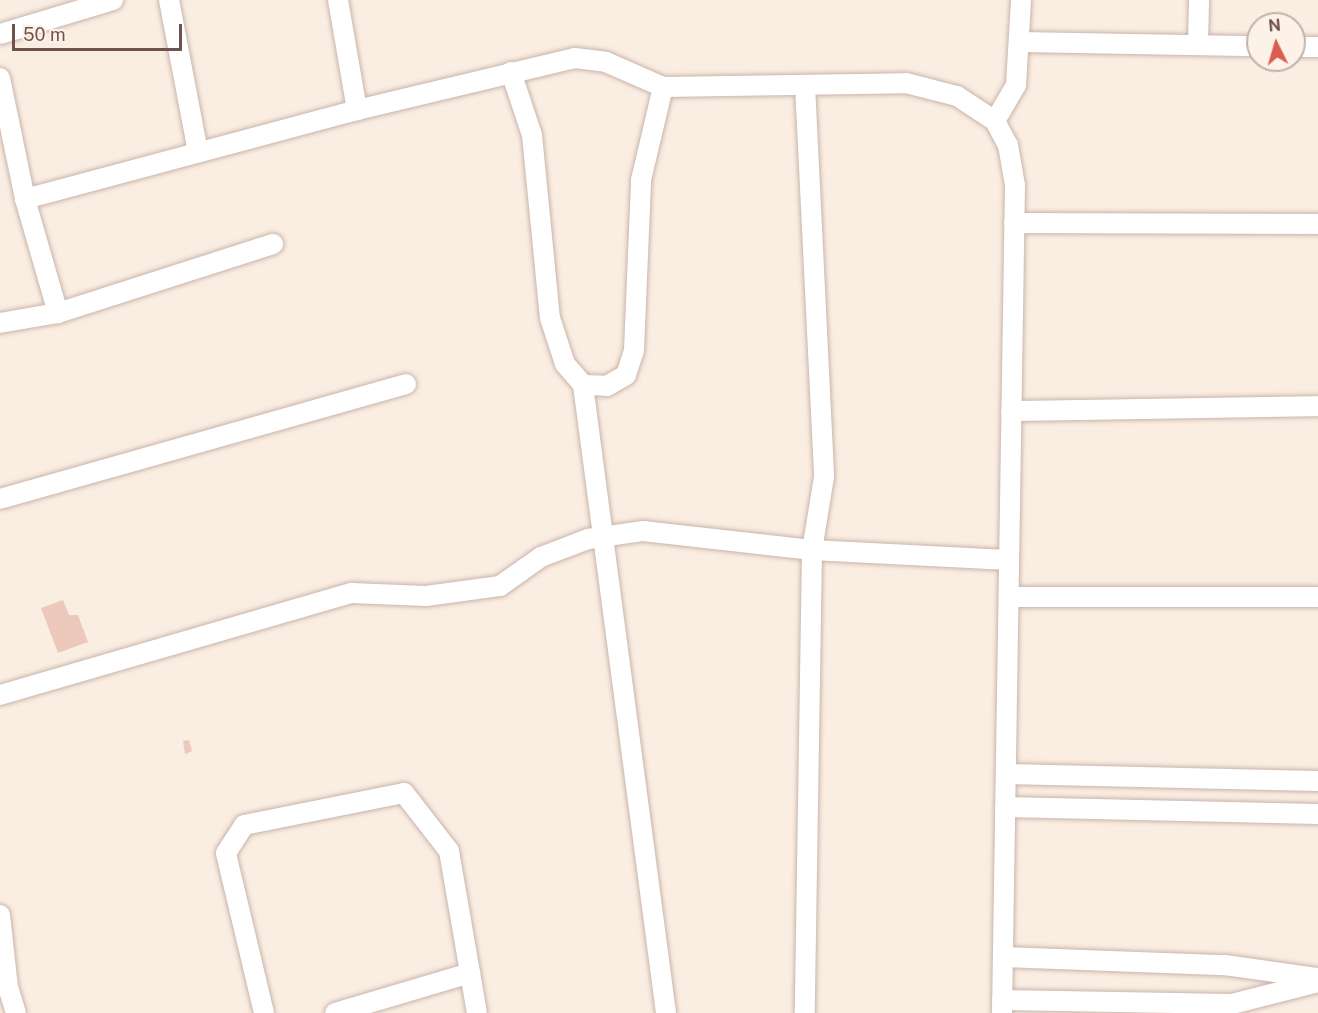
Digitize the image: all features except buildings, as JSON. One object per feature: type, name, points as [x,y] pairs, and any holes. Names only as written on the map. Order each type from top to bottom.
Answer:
[{"type":"street","points":[[0,34],[112,0]]},
{"type":"street","points":[[169,0],[198,152]]},
{"type":"street","points":[[338,0],[357,110]]},
{"type":"street","points":[[994,121],[1016,86],[1021,0]]},
{"type":"street","points":[[1198,45],[1199,0]]},
{"type":"street","points":[[1020,42],[1246,46]]},
{"type":"street","points":[[25,199],[357,110],[574,58],[606,62],[663,87],[906,83],[957,96],[994,121],[1008,145],[1015,185],[1002,1006],[1232,1004],[1318,980]]},
{"type":"street","points":[[511,72],[532,135],[550,318],[565,364],[583,385],[666,1013]]},
{"type":"street","points":[[0,78],[25,199],[58,313]]},
{"type":"street","points":[[805,85],[824,477],[812,550],[805,1013]]},
{"type":"street","points":[[583,385],[607,386],[626,375],[634,350],[641,180],[663,87]]},
{"type":"street","points":[[1014,223],[1318,224]]},
{"type":"street","points":[[0,323],[58,313],[273,244]]},
{"type":"street","points":[[0,499],[406,384]]},
{"type":"street","points":[[1011,411],[1318,406]]},
{"type":"street","points":[[0,695],[351,593],[426,596],[500,586],[541,556],[603,537],[644,531],[812,550],[1009,560]]},
{"type":"street","points":[[1009,597],[1318,597]]},
{"type":"street","points":[[1006,774],[1318,782]]},
{"type":"street","points":[[264,1013],[226,853],[244,825],[404,793],[449,851],[477,1013]]},
{"type":"street","points":[[1005,807],[1318,814]]},
{"type":"street","points":[[0,915],[8,987],[16,1013]]},
{"type":"street","points":[[1003,957],[1225,965],[1318,980]]},
{"type":"street","points":[[335,1013],[471,973]]}]
